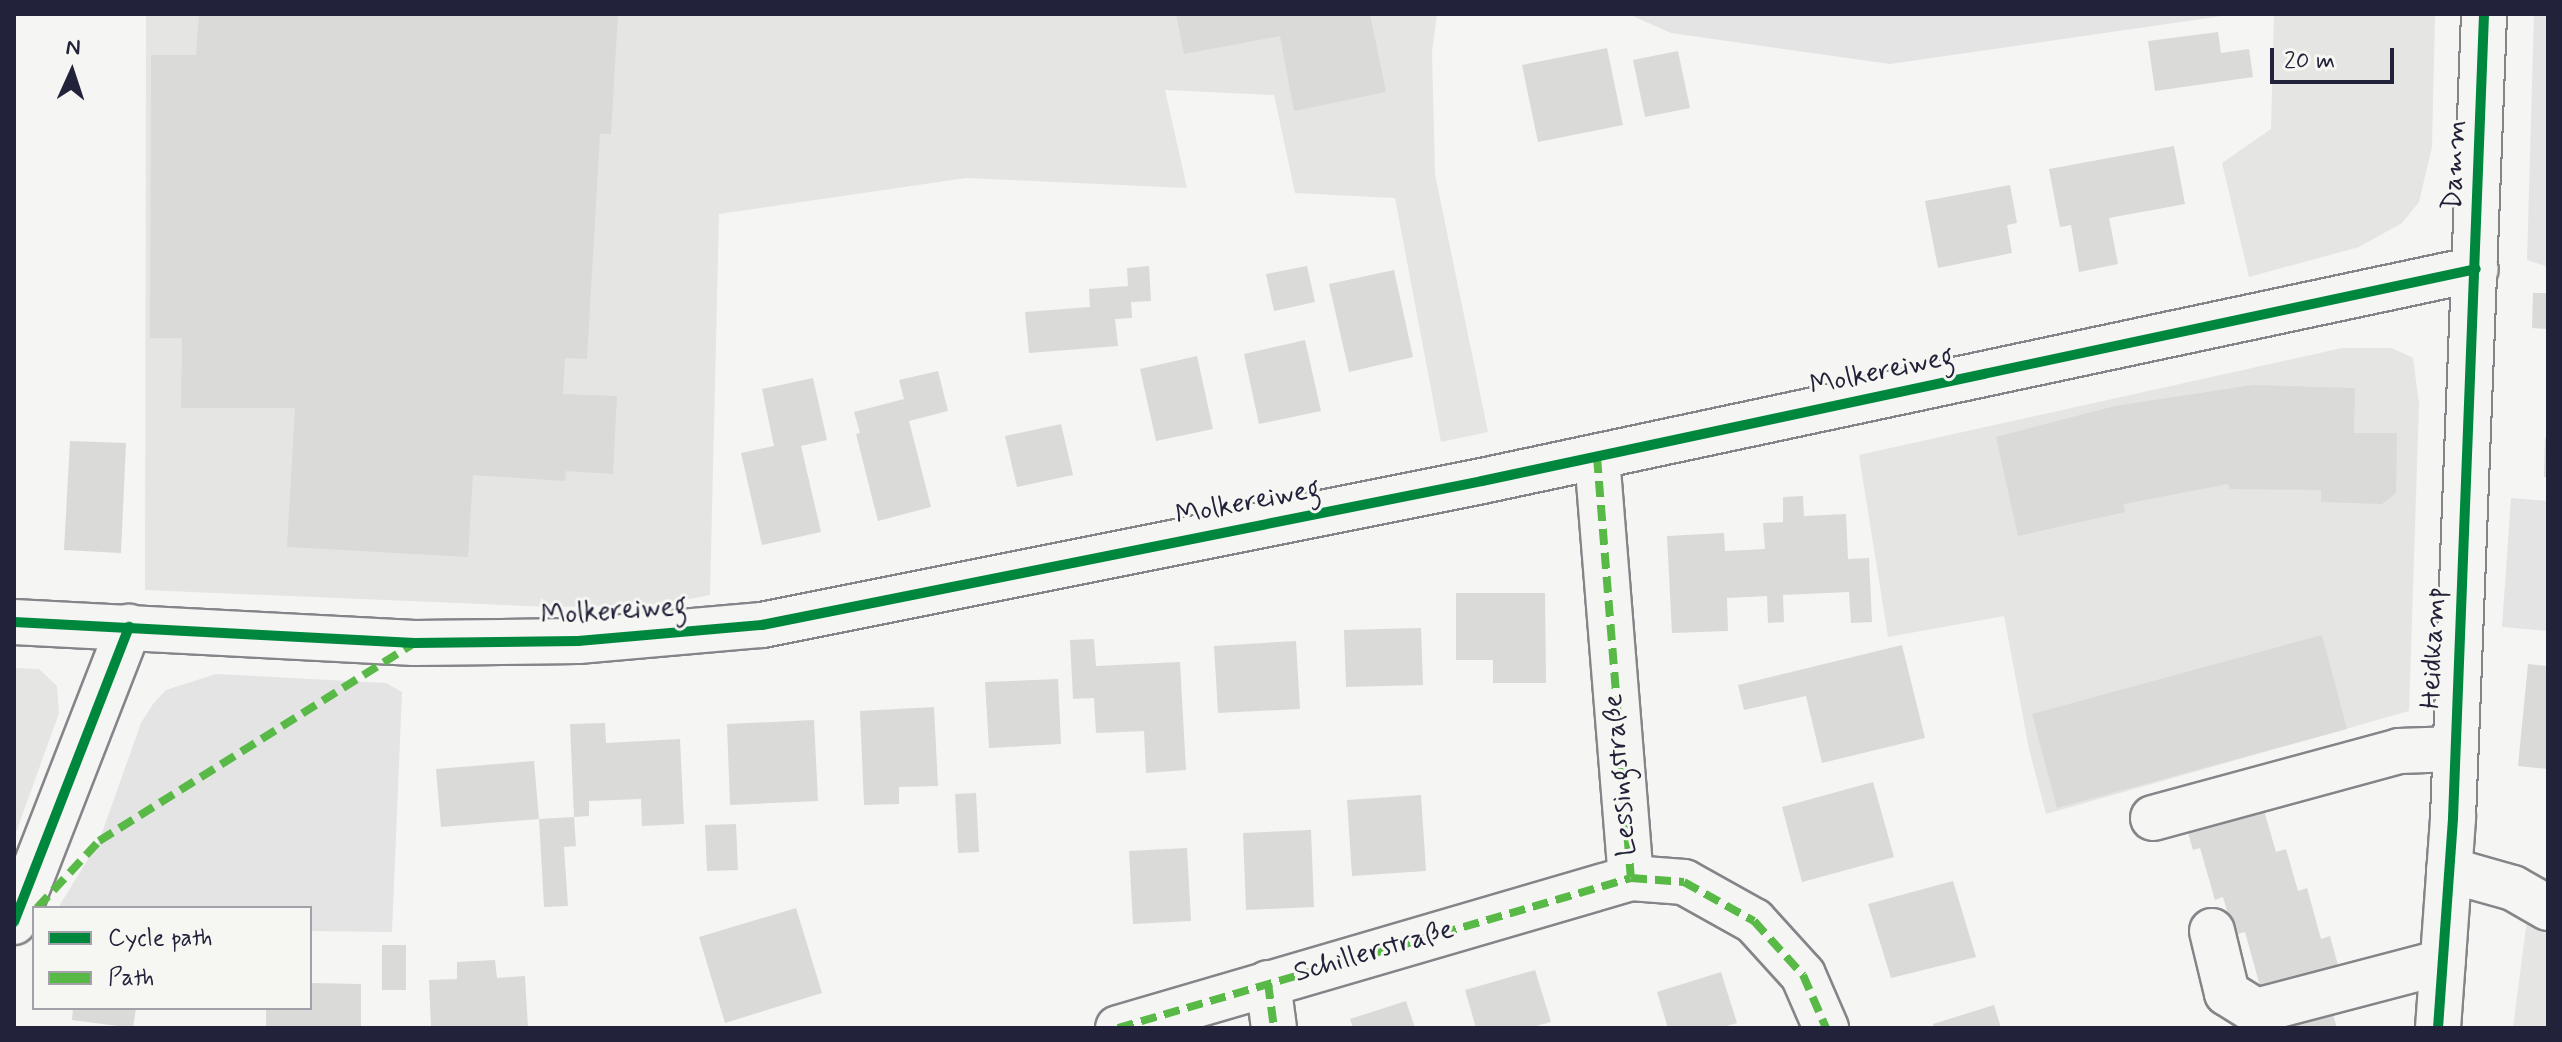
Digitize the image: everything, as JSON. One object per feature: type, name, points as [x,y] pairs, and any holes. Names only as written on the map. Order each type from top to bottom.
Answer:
[{"type":"main road","name":"Damm","points":[[2476,269],[2484,14]]},
{"type":"main road","name":"Molkereiweg","points":[[14,622],[414,643],[578,641],[762,625],[1597,457],[2476,269]]},
{"type":"main road","name":"Heidkamp","points":[[2438,1028],[2449,870],[2461,542],[2476,269]]},
{"type":"main road","name":"Lessingstraße","points":[[1597,457],[1631,878],[1684,882],[1754,921],[1803,975],[1826,1028]]},
{"type":"main road","points":[[14,922],[129,627]]},
{"type":"main road","points":[[2153,818],[2399,751],[2455,749]]},
{"type":"main road","points":[[2449,870],[2513,888],[2548,908]]},
{"type":"main road","name":"Schillerstraße","points":[[1118,1028],[1631,878]]},
{"type":"main road","points":[[2212,931],[2227,993],[2256,1011],[2443,962]]},
{"type":"main road","points":[[1268,983],[1274,1028]]},
{"type":"shaded area","points":[[146,14],[1437,14],[1432,52],[1435,174],[1488,432],[1441,442],[1395,198],[1295,193],[1274,95],[1165,90],[1187,188],[966,178],[719,214],[710,595],[658,605],[553,607],[145,590]]},
{"type":"shaded area","points":[[1628,14],[2236,14],[1890,64],[1671,33]]},
{"type":"shaded area","points":[[2274,14],[2435,14],[2432,147],[2419,202],[2402,223],[2359,247],[2249,277],[2222,163],[2271,129]]},
{"type":"shaded area","points":[[2534,14],[2548,14],[2548,267],[2527,260]]},
{"type":"shaded area","points":[[2342,348],[2392,348],[2413,358],[2419,404],[2409,711],[2046,814],[2029,749],[2004,616],[1888,637],[1859,455]]},
{"type":"shaded area","points":[[2511,498],[2548,501],[2548,631],[2502,627]]},
{"type":"shaded area","points":[[14,668],[39,669],[57,686],[59,713],[14,838]]},
{"type":"shaded area","points":[[216,674],[386,683],[402,692],[392,932],[312,931],[312,906],[59,906],[99,841],[141,723],[166,690]]},
{"type":"shaded area","points":[[2532,881],[2548,883],[2548,1028],[2513,1028]]},
{"type":"building","points":[[199,14],[618,14],[611,134],[600,134],[587,359],[565,358],[563,394],[617,396],[613,474],[566,471],[565,481],[473,475],[468,557],[287,547],[295,408],[181,408],[182,338],[150,338],[151,55],[196,55]]},
{"type":"building","points":[[1176,14],[1370,14],[1386,92],[1294,111],[1280,36],[1184,54]]},
{"type":"building","points":[[2218,32],[2221,53],[2249,49],[2253,77],[2155,91],[2148,41]]},
{"type":"building","points":[[1607,48],[1623,125],[1538,142],[1522,65]]},
{"type":"building","points":[[1678,51],[1690,108],[1645,117],[1633,60]]},
{"type":"building","points":[[2174,146],[2185,204],[2109,218],[2118,264],[2079,272],[2071,225],[2060,227],[2049,169]]},
{"type":"building","points":[[2010,185],[2017,223],[2007,225],[2012,253],[1938,268],[1925,201]]},
{"type":"building","points":[[1149,266],[1151,301],[1131,302],[1132,318],[1115,319],[1118,346],[1029,353],[1025,312],[1090,307],[1089,289],[1128,286],[1127,268]]},
{"type":"building","points":[[1307,266],[1315,302],[1274,311],[1266,274]]},
{"type":"building","points":[[1394,270],[1413,357],[1349,372],[1329,284]]},
{"type":"building","points":[[2533,293],[2548,293],[2548,329],[2532,328]]},
{"type":"building","points":[[1305,340],[1321,411],[1259,424],[1244,354]]},
{"type":"building","points":[[1197,356],[1213,429],[1156,441],[1140,369]]},
{"type":"building","points":[[938,371],[948,411],[909,421],[931,507],[878,521],[856,434],[860,433],[854,412],[904,399],[899,380]]},
{"type":"building","points":[[813,378],[827,440],[801,446],[821,532],[762,545],[741,453],[774,446],[762,389]]},
{"type":"building","points":[[2253,385],[2355,388],[2354,433],[2397,433],[2396,493],[2382,504],[2321,502],[2321,490],[2230,489],[2228,484],[2124,504],[2125,512],[2018,536],[1996,437],[2115,406]]},
{"type":"building","points":[[1061,424],[1073,475],[1017,487],[1005,436]]},
{"type":"building","points":[[2545,438],[2548,438],[2548,477],[2544,477]]},
{"type":"building","points":[[70,441],[126,443],[121,553],[64,550]]},
{"type":"building","points":[[1803,496],[1804,516],[1846,514],[1848,559],[1869,558],[1872,622],[1851,623],[1849,592],[1783,595],[1784,622],[1768,623],[1767,596],[1727,598],[1728,631],[1672,633],[1667,536],[1724,533],[1725,551],[1765,549],[1763,523],[1783,522],[1783,497]]},
{"type":"building","points":[[1456,593],[1545,593],[1546,683],[1493,683],[1493,660],[1456,660]]},
{"type":"building","points":[[1421,628],[1423,685],[1346,687],[1344,630]]},
{"type":"building","points":[[2322,635],[2347,729],[2057,808],[2032,714]]},
{"type":"building","points":[[1094,639],[1096,666],[1180,662],[1186,770],[1146,773],[1144,731],[1096,733],[1094,698],[1073,699],[1070,640]]},
{"type":"building","points":[[1296,641],[1300,709],[1218,713],[1214,646]]},
{"type":"building","points":[[1902,645],[1925,738],[1822,763],[1806,696],[1744,710],[1738,685]]},
{"type":"building","points":[[2528,664],[2548,666],[2548,769],[2518,766]]},
{"type":"building","points":[[1058,679],[1061,744],[989,748],[985,682]]},
{"type":"building","points":[[934,707],[938,786],[899,787],[899,804],[864,805],[860,711]]},
{"type":"building","points":[[814,720],[818,801],[730,805],[727,724]]},
{"type":"building","points":[[605,723],[606,743],[680,739],[684,824],[642,826],[641,799],[589,801],[589,816],[574,817],[570,724]]},
{"type":"building","points":[[534,761],[539,819],[441,827],[436,769]]},
{"type":"building","points":[[1873,782],[1894,857],[1802,882],[1782,807]]},
{"type":"building","points":[[976,793],[979,852],[958,853],[955,794]]},
{"type":"building","points":[[1421,795],[1426,871],[1352,876],[1347,800]]},
{"type":"building","points":[[2261,800],[2276,852],[2286,849],[2298,891],[2307,888],[2321,939],[2330,936],[2341,976],[2273,996],[2269,983],[2260,986],[2245,932],[2234,935],[2223,897],[2215,900],[2200,848],[2193,850],[2185,822]]},
{"type":"building","points":[[574,817],[576,846],[564,847],[568,906],[544,907],[539,819]]},
{"type":"building","points":[[736,824],[738,870],[707,871],[705,825]]},
{"type":"building","points":[[1311,830],[1314,907],[1246,910],[1243,833]]},
{"type":"building","points":[[1187,848],[1191,921],[1133,924],[1129,851]]},
{"type":"building","points":[[1953,881],[1976,957],[1891,978],[1868,904]]},
{"type":"building","points":[[796,908],[822,993],[725,1023],[699,937]]},
{"type":"building","points":[[382,945],[406,945],[406,990],[382,990]]},
{"type":"building","points":[[495,960],[497,978],[525,976],[528,1028],[431,1028],[429,980],[457,979],[457,962]]},
{"type":"building","points":[[1535,970],[1551,1022],[1529,1028],[1476,1028],[1465,990]]},
{"type":"building","points":[[1721,972],[1737,1023],[1720,1028],[1668,1028],[1657,992]]},
{"type":"building","points":[[312,983],[361,984],[361,1028],[266,1028],[266,1010],[312,1010]]},
{"type":"building","points":[[1406,1001],[1415,1028],[1353,1028],[1350,1019]]},
{"type":"building","points":[[1994,1005],[2001,1028],[1934,1028],[1933,1024]]},
{"type":"building","points":[[73,1010],[136,1010],[133,1028],[72,1020]]},
{"type":"building","points":[[2333,1014],[2337,1028],[2284,1028],[2284,1027]]},
{"type":"marked path","points":[[1597,457],[1631,878],[1684,882],[1754,921],[1803,975],[1826,1028]]},
{"type":"marked path","points":[[39,906],[99,841],[412,645]]},
{"type":"marked path","points":[[1118,1028],[1631,878]]},
{"type":"marked path","points":[[1268,983],[1274,1028]]},
{"type":"cycle path","points":[[2438,1028],[2453,818],[2484,14]]},
{"type":"cycle path","points":[[14,622],[414,643],[578,641],[762,625],[1482,481],[2476,269]]},
{"type":"cycle path","points":[[14,922],[129,627]]}]
